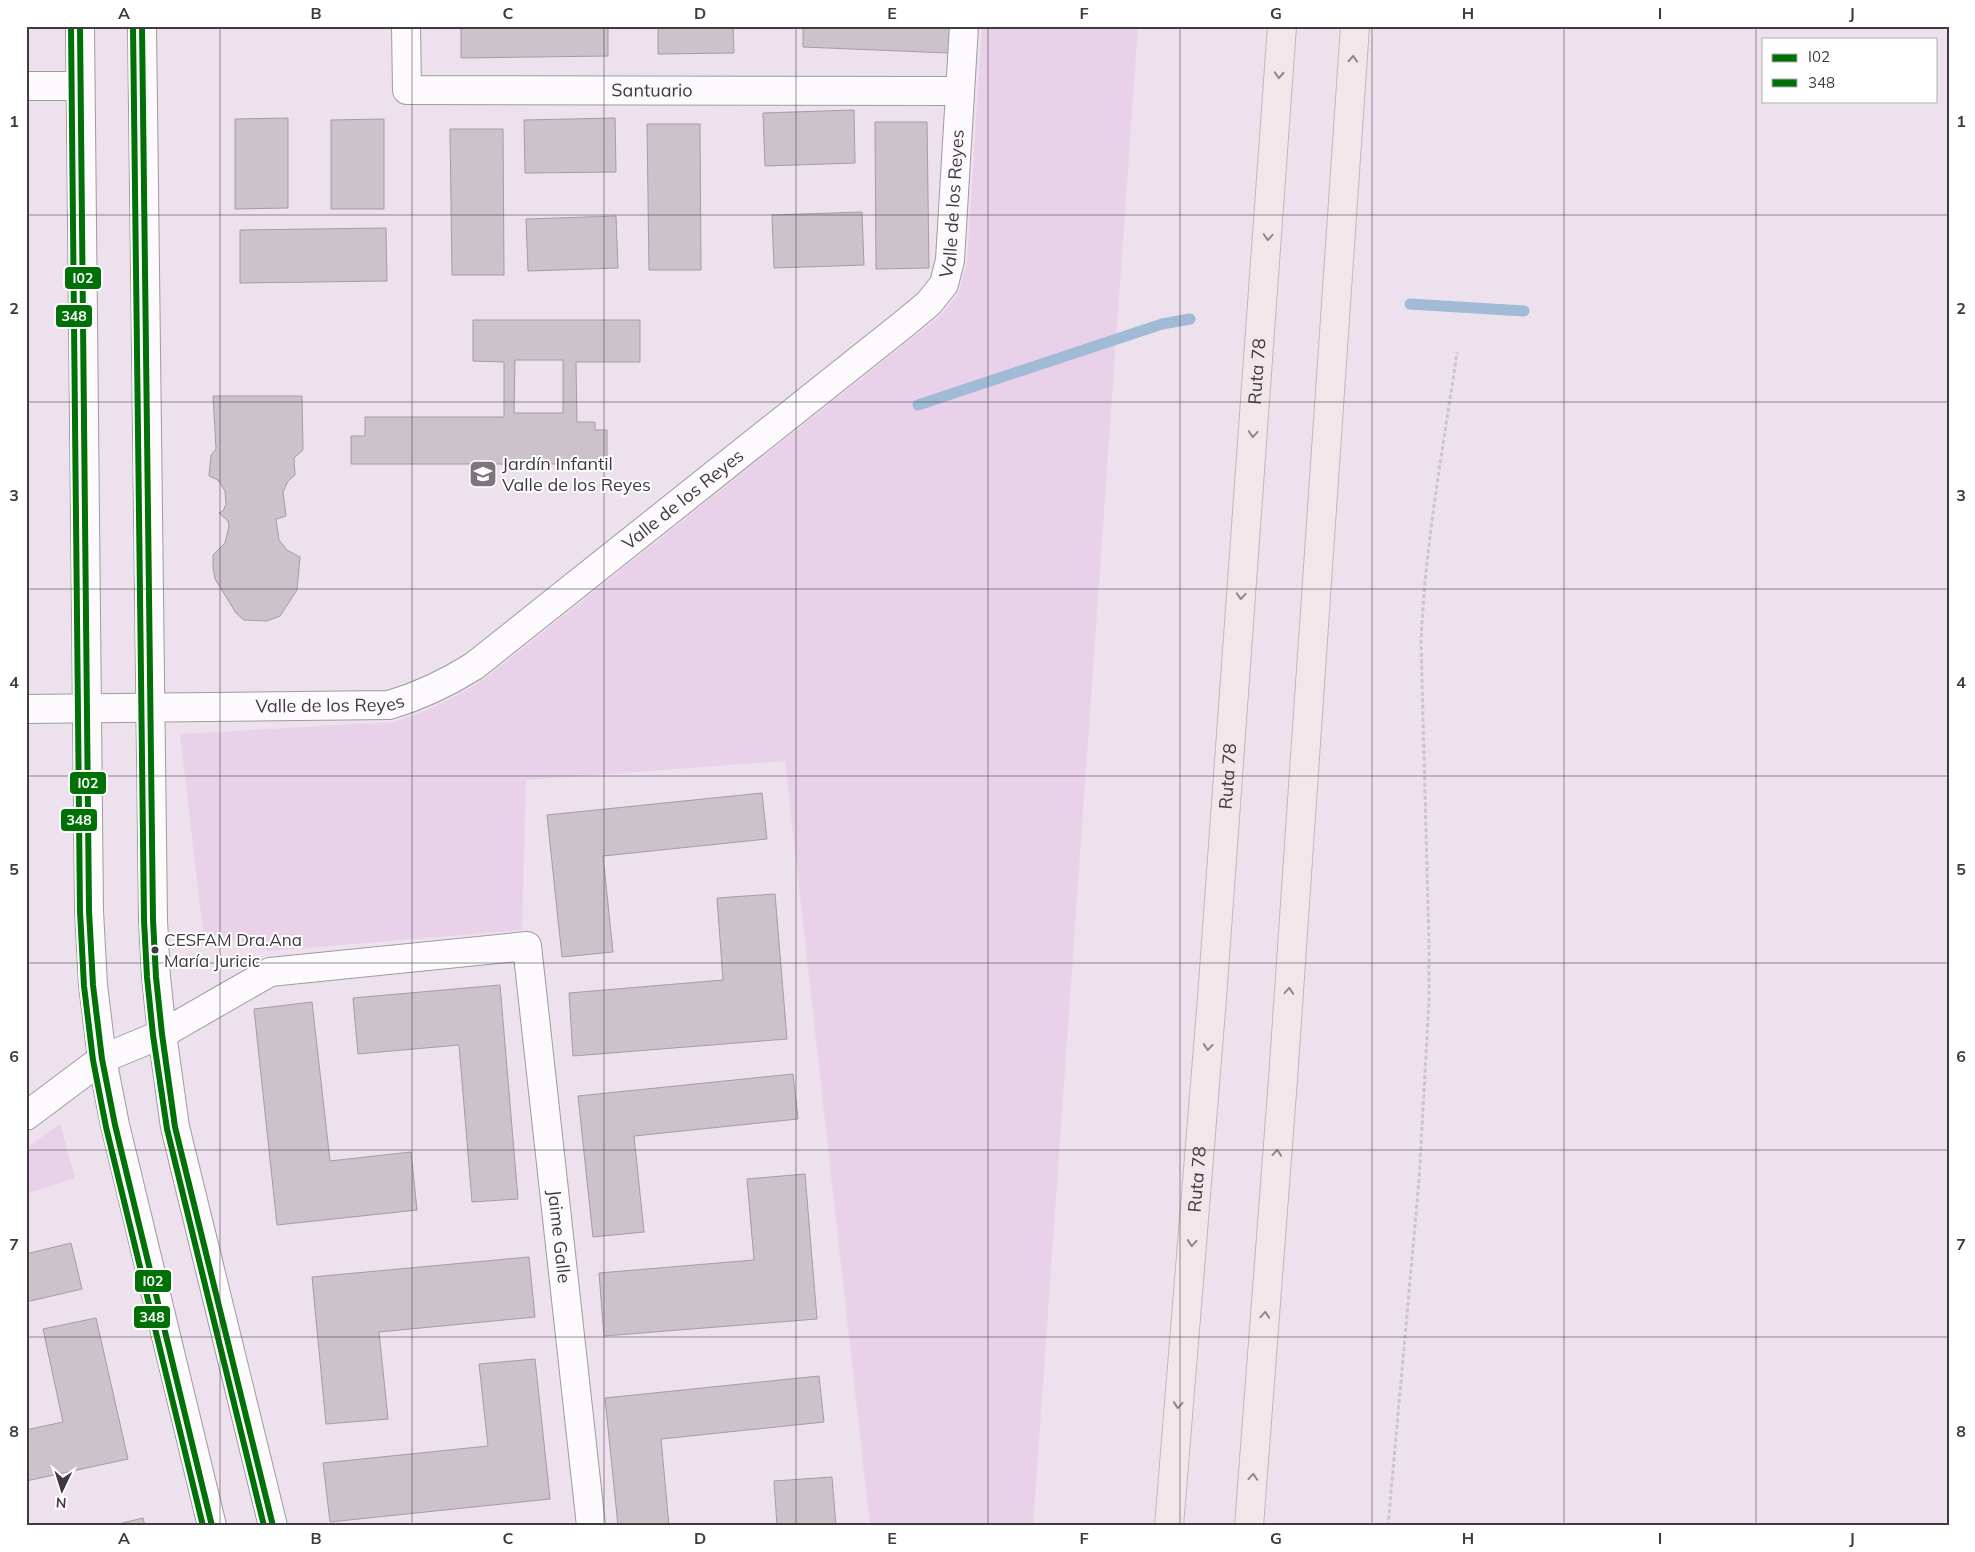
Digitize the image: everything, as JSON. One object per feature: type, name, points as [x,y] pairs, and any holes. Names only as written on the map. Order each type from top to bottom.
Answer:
[{"type":"highway","name":"Ruta 78","points":[[1168,1526],[1214,969],[1282,26]]},
{"type":"highway","points":[[1249,1526],[1283,1079],[1355,26]]},
{"type":"street","points":[[80,26],[86,708],[89,911],[93,985],[102,1059],[117,1134],[212,1526]]},
{"type":"street","points":[[142,26],[153,920],[162,1034],[175,1127],[273,1526]]},
{"type":"street","name":"Santuario","points":[[406,26],[407,90],[960,91]]},
{"type":"street","name":"Valle de los Reyes","points":[[26,709],[389,705],[419,696],[474,666],[929,303],[944,284],[950,260],[964,26]]},
{"type":"street","points":[[26,86],[80,86]]},
{"type":"street","name":"Jaime Galle","points":[[162,1034],[270,972],[527,946],[591,1526]]},
{"type":"street","points":[[26,1116],[102,1059],[162,1034]]},
{"type":"path","points":[[1388,1526],[1419,1180],[1429,1002],[1421,660],[1422,605],[1427,546],[1457,352]]},
{"type":"shaded area","points":[[982,26],[1138,26],[1033,1526],[870,1526],[785,761],[526,780],[522,930],[268,951],[203,931],[180,734],[394,722],[430,709],[462,693],[484,679],[941,315],[959,292],[967,262]]},
{"type":"shaded area","points":[[60,1124],[75,1178],[26,1194],[26,1148]]},
{"type":"building","points":[[461,26],[608,26],[608,56],[461,58]]},
{"type":"building","points":[[658,26],[733,26],[734,53],[658,54]]},
{"type":"building","points":[[803,26],[951,26],[949,53],[803,47]]},
{"type":"building","points":[[854,110],[855,163],[765,166],[763,113]]},
{"type":"building","points":[[288,118],[288,208],[235,209],[235,119]]},
{"type":"building","points":[[615,118],[616,172],[525,173],[524,120]]},
{"type":"building","points":[[384,119],[384,209],[331,209],[331,120]]},
{"type":"building","points":[[875,122],[927,122],[929,268],[876,269]]},
{"type":"building","points":[[647,124],[700,124],[701,270],[649,270]]},
{"type":"building","points":[[450,129],[503,129],[504,275],[452,275]]},
{"type":"building","points":[[862,212],[864,265],[774,268],[772,215]]},
{"type":"building","points":[[616,216],[618,268],[528,271],[526,219]]},
{"type":"building","points":[[386,228],[387,281],[240,283],[240,230]]},
{"type":"building","points":[[473,320],[640,320],[640,362],[576,362],[577,422],[595,422],[595,430],[607,430],[607,464],[351,464],[351,436],[365,436],[365,417],[504,417],[504,362],[473,361]],"holes":[[[515,360],[563,360],[563,413],[514,413]]]},
{"type":"building","points":[[213,396],[302,396],[303,450],[294,458],[295,475],[288,481],[283,492],[286,516],[276,519],[279,540],[287,550],[300,557],[297,590],[280,616],[267,621],[244,620],[236,613],[215,579],[213,555],[225,543],[229,526],[228,521],[219,513],[223,511],[226,504],[225,491],[218,480],[209,476],[211,455],[216,449]]},
{"type":"building","points":[[762,793],[767,839],[603,856],[613,952],[562,957],[547,815]]},
{"type":"building","points":[[775,894],[787,1039],[573,1056],[569,993],[723,980],[717,898]]},
{"type":"building","points":[[500,985],[518,1199],[472,1202],[459,1045],[358,1054],[353,998]]},
{"type":"building","points":[[312,1002],[330,1161],[411,1152],[417,1210],[277,1225],[254,1009]]},
{"type":"building","points":[[793,1074],[798,1119],[634,1136],[644,1232],[593,1237],[578,1096]]},
{"type":"building","points":[[805,1174],[817,1319],[604,1336],[599,1273],[754,1260],[747,1179]]},
{"type":"building","points":[[71,1243],[82,1289],[26,1302],[26,1254]]},
{"type":"building","points":[[529,1257],[535,1317],[379,1332],[388,1419],[326,1424],[312,1277]]},
{"type":"building","points":[[96,1318],[128,1459],[26,1481],[26,1430],[63,1422],[43,1329]]},
{"type":"building","points":[[535,1359],[550,1499],[330,1522],[323,1463],[488,1446],[479,1364]]},
{"type":"building","points":[[819,1376],[824,1422],[661,1439],[669,1526],[618,1526],[605,1398]]},
{"type":"building","points":[[832,1477],[836,1526],[777,1526],[774,1481]]},
{"type":"building","points":[[143,1518],[145,1526],[110,1526]]},
{"type":"waterway","points":[[1410,304],[1524,311]]},
{"type":"waterway","points":[[918,405],[1162,324],[1190,319]]},
{"type":"transit line","name":"348","points":[[71,26],[80,911],[84,986],[93,1060],[106,1127],[203,1526]]},
{"type":"transit line","name":"I02","points":[[80,26],[89,911],[93,985],[102,1059],[115,1125],[212,1526]]},
{"type":"transit line","name":"348","points":[[133,26],[144,920],[147,977],[153,1035],[167,1129],[264,1526]]},
{"type":"transit line","name":"I02","points":[[142,26],[153,920],[156,977],[175,1127],[273,1526]]},
{"type":"place","name":"Jardín Infantil Valle de los Reyes","points":[[483,474]]},
{"type":"place","name":"CESFAM Dra.Ana María Juricic","points":[[155,950]]}]
